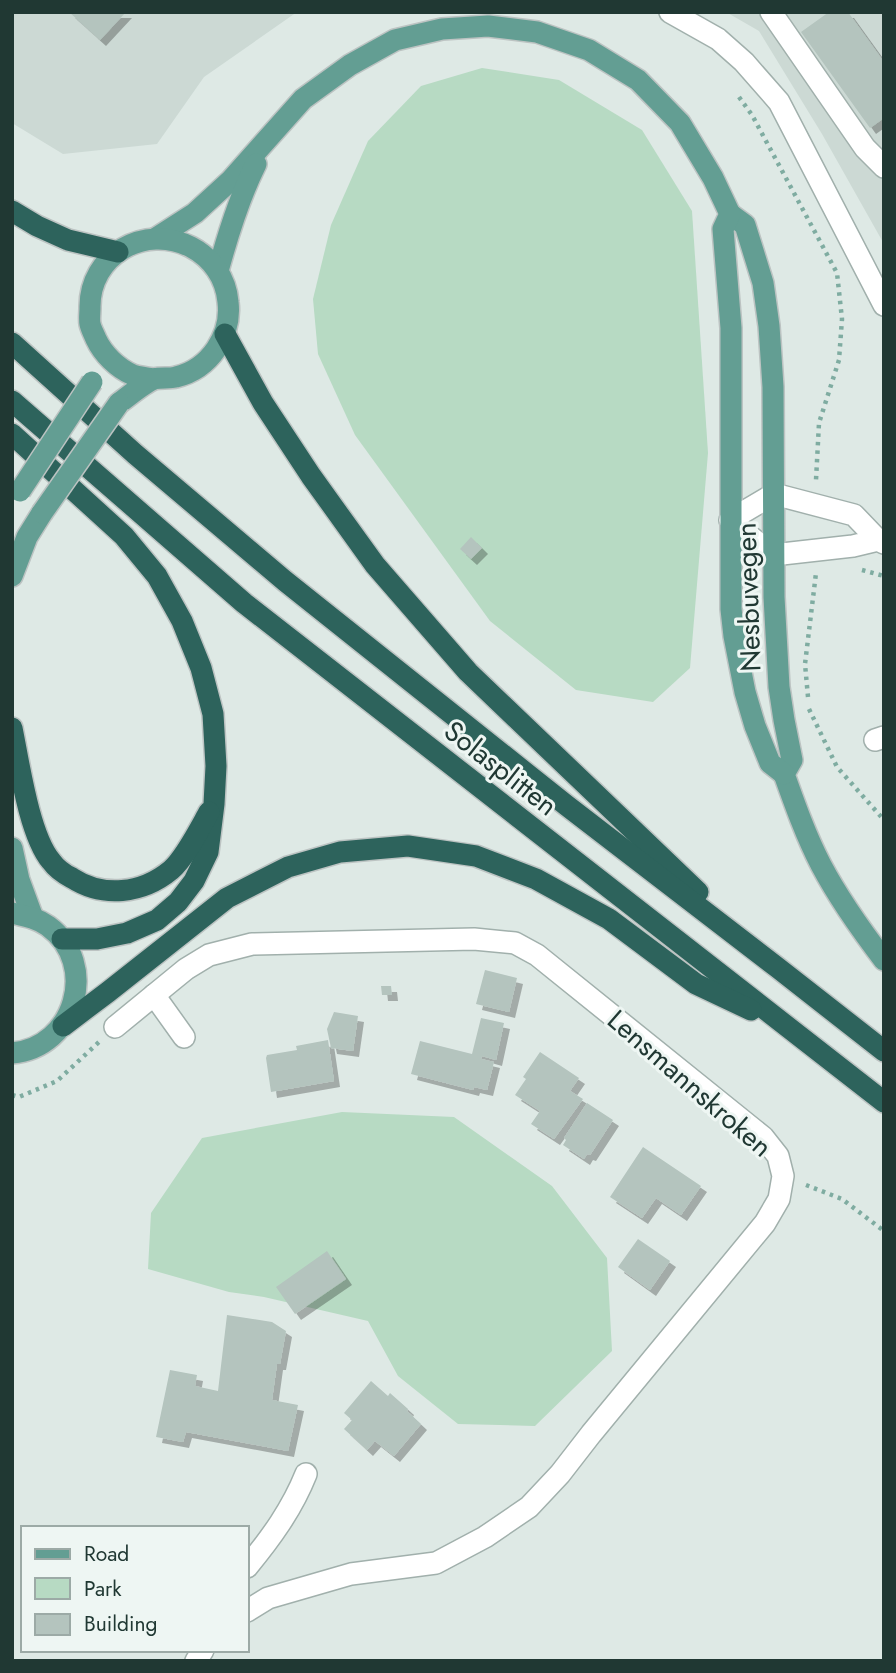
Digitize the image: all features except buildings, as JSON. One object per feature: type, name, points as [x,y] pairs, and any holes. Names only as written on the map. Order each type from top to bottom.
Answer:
[{"type":"highway","points":[[12,211],[68,240],[118,251]]},
{"type":"highway","points":[[225,334],[263,403],[311,476],[375,565],[468,672],[778,968]]},
{"type":"highway","name":"Solasplitten","points":[[12,342],[135,454],[285,581],[566,805],[884,1051]]},
{"type":"highway","name":"Solasplitten","points":[[12,401],[244,603],[884,1102]]},
{"type":"highway","points":[[12,434],[124,536],[157,576],[182,621],[201,668],[214,714],[214,804],[208,852],[194,881],[178,902],[157,920],[127,933],[97,939],[62,939]]},
{"type":"highway","points":[[12,728],[36,834],[50,861],[83,885],[106,892],[132,890],[173,869],[214,804]]},
{"type":"highway","points":[[63,1026],[227,898],[288,867],[340,852],[408,846],[477,856],[536,879],[610,919],[696,984],[788,1028]]},
{"type":"main road","name":"Nesbuvegen","points":[[269,138],[303,99],[350,65],[395,40],[442,29],[488,26],[537,32],[589,50],[638,80],[680,123],[713,178],[730,214],[745,225],[765,295],[774,387],[773,555],[779,687],[792,760],[784,774],[821,865],[859,928],[884,960]]},
{"type":"main road","points":[[156,238],[195,213],[231,180],[269,138]]},
{"type":"main road","points":[[218,271],[243,189],[269,138]]},
{"type":"main road","points":[[730,214],[723,229],[731,328],[731,609],[745,692],[755,726],[770,763],[784,774]]},
{"type":"main road","points":[[156,238],[180,242],[202,253],[218,271],[227,290],[229,312],[225,334],[214,353],[197,368],[177,377],[154,379],[133,374],[114,364],[100,347],[90,323],[89,296],[100,271],[118,251],[136,242],[156,238]]},
{"type":"main road","points":[[16,497],[93,382],[100,347]]},
{"type":"main road","points":[[12,576],[27,537],[119,403],[154,379]]},
{"type":"main road","points":[[12,848],[23,915],[49,927],[62,939],[73,960],[77,983],[73,1006],[63,1026],[45,1043],[23,1052],[12,1053]]},
{"type":"street","points":[[670,12],[718,39],[744,62],[779,102],[884,305]]},
{"type":"street","points":[[771,12],[865,148],[884,167]]},
{"type":"street","points":[[774,494],[854,515],[881,542],[773,555],[730,520],[774,494]]},
{"type":"street","name":"Lensmannskroken","points":[[116,1027],[186,969],[209,955],[252,944],[474,939],[515,943],[537,955],[763,1137],[778,1156],[783,1176],[779,1199],[765,1223],[560,1474],[529,1507],[485,1537],[436,1563],[351,1574],[268,1598],[248,1610]]},
{"type":"street","points":[[154,995],[184,1037]]},
{"type":"street","points":[[248,1566],[281,1523],[306,1474]]},
{"type":"path","points":[[732,87],[752,115],[837,274],[842,319],[839,360],[819,424],[815,492]]},
{"type":"path","points":[[816,569],[805,664],[809,711],[837,767],[884,820]]},
{"type":"path","points":[[12,1095],[19,1097],[57,1081],[116,1027]]},
{"type":"path","points":[[783,1176],[842,1199],[884,1231]]},
{"type":"shaded area","points":[[12,12],[297,12],[204,77],[157,144],[63,154],[12,123]]},
{"type":"shaded area","points":[[726,12],[884,12],[884,244],[822,134],[759,31]]},
{"type":"green space","points":[[482,68],[559,80],[642,130],[692,211],[708,453],[690,668],[653,702],[576,690],[490,621],[355,435],[318,354],[313,299],[331,225],[368,141],[421,86]]},
{"type":"green space","points":[[342,1112],[454,1117],[552,1186],[607,1258],[612,1351],[535,1426],[458,1424],[398,1376],[368,1321],[264,1297],[229,1292],[148,1269],[151,1213],[202,1138]]}]
